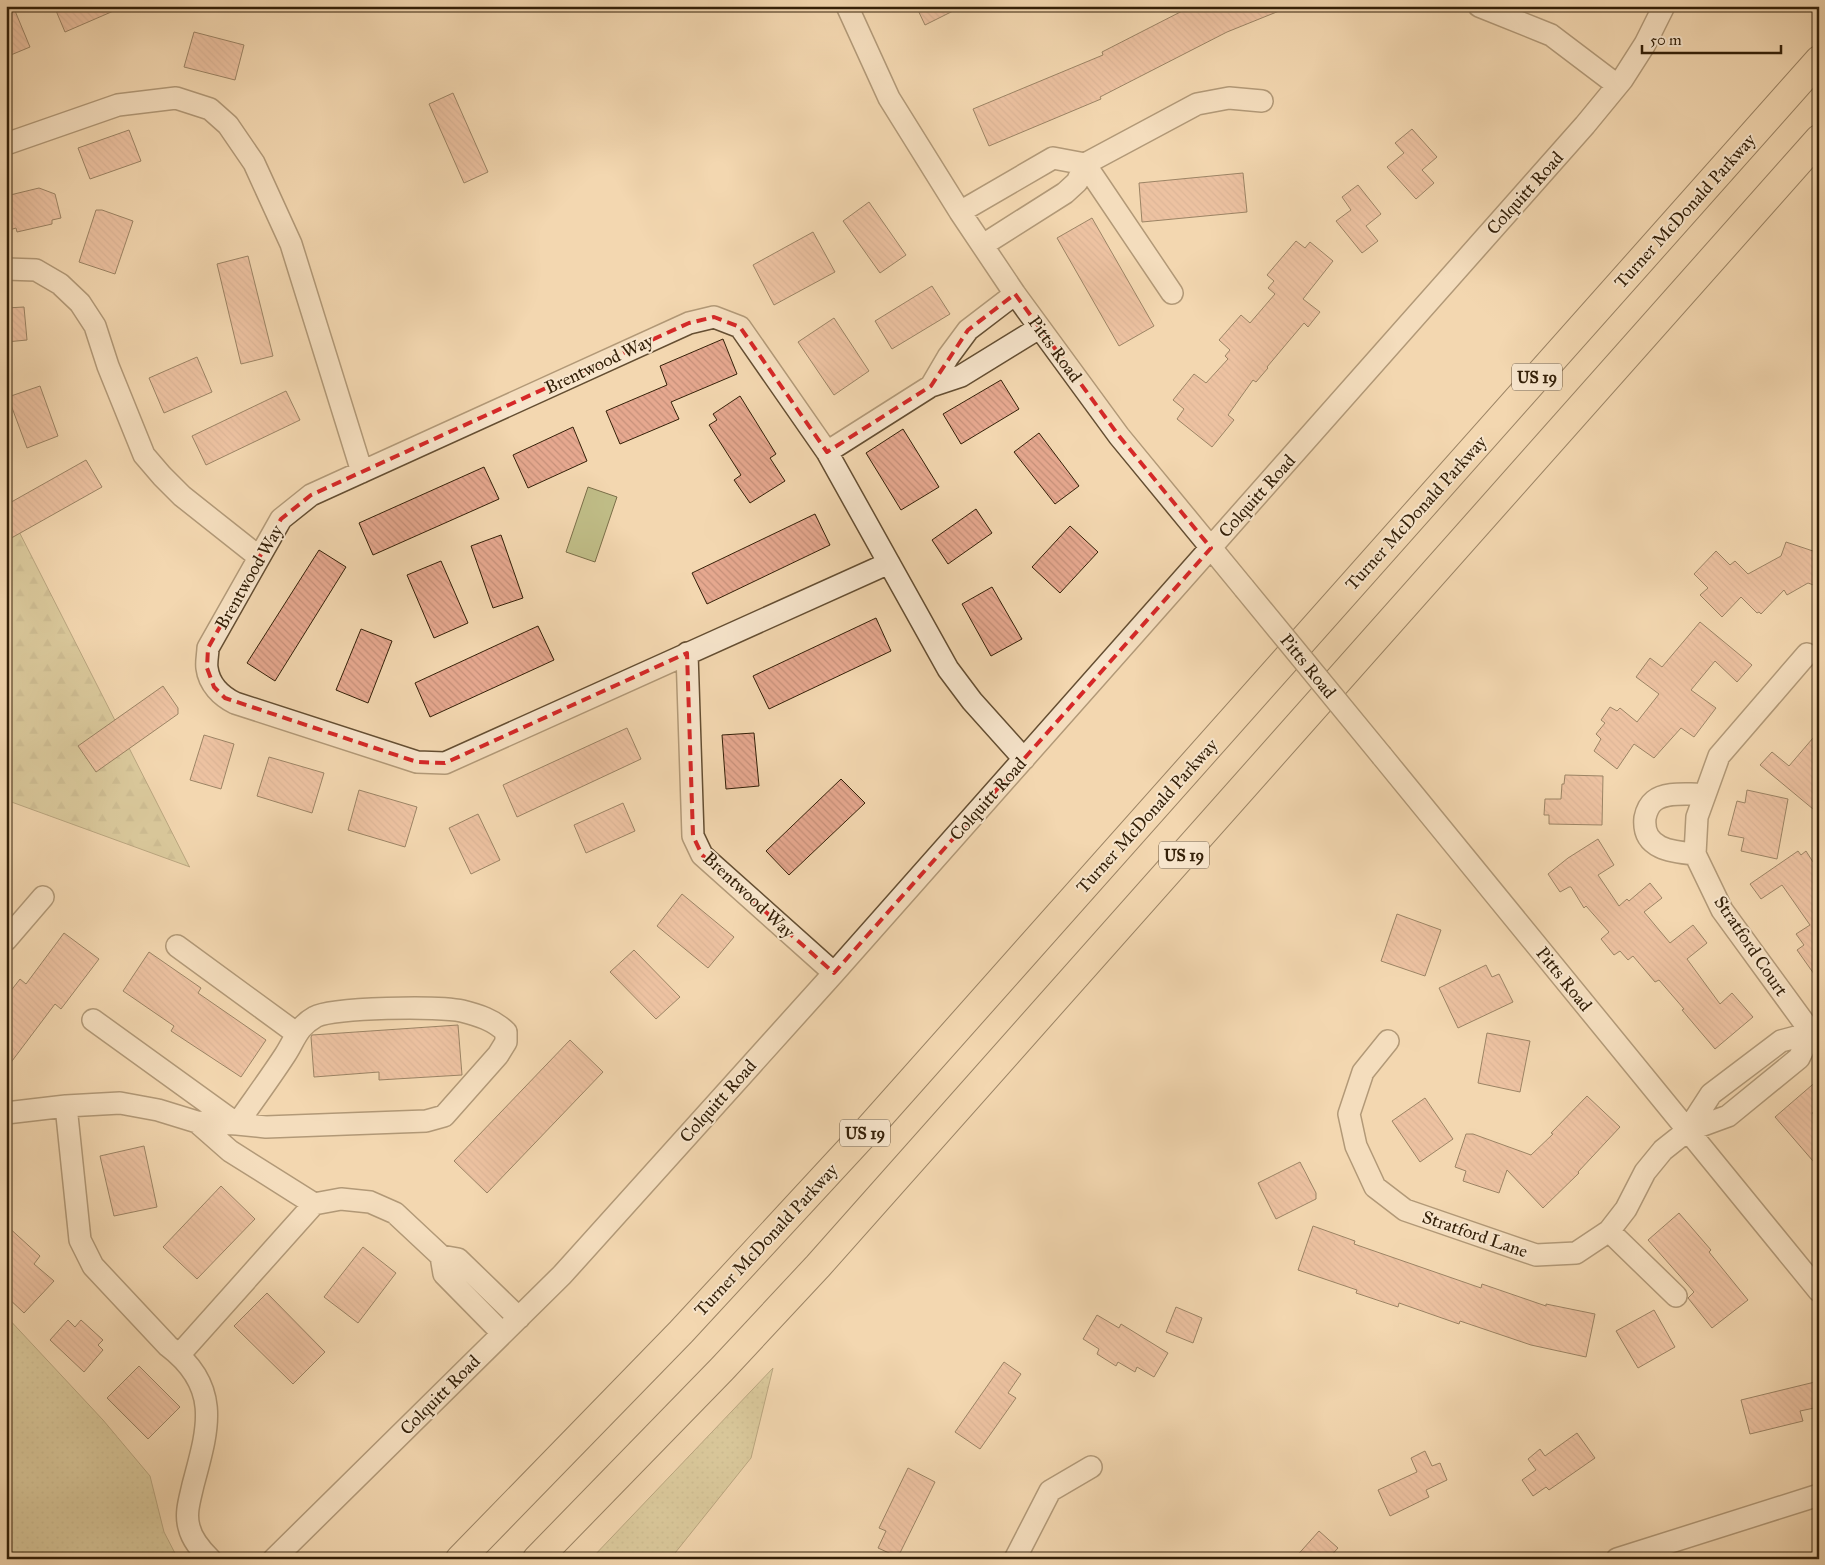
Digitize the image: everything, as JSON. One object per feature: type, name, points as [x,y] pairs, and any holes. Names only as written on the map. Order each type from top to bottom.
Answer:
[{"type":"highway","name":"Turner McDonald Parkway","points":[[460,1559],[681,1332],[865,1133],[1819,60]]},
{"type":"highway","name":"US 19","points":[[537,1559],[722,1369],[824,1259],[1819,139]]},
{"type":"street","name":"Pitts Road","points":[[847,6],[890,98],[960,212],[1039,328],[1119,436],[1819,1291]]},
{"type":"street","points":[[1479,6],[1551,35],[1618,85]]},
{"type":"street","name":"Colquitt Road","points":[[274,1559],[562,1275],[834,973],[1585,125],[1618,85],[1645,44],[1664,6]]},
{"type":"street","points":[[6,144],[118,105],[176,98],[210,109],[228,125],[254,163],[291,244],[362,472]]},
{"type":"street","points":[[982,245],[1065,193],[1077,182],[1085,164],[1197,104],[1229,98],[1262,101]]},
{"type":"street","points":[[960,212],[1052,158],[1085,164],[1172,293]]},
{"type":"street","points":[[6,270],[36,270],[60,284],[80,303],[95,326],[108,366],[144,455],[182,496],[259,557]]},
{"type":"street","points":[[931,386],[948,356],[968,330],[1015,294]]},
{"type":"street","name":"Brentwood Way","points":[[888,563],[445,763],[416,762],[235,704],[224,698],[214,687],[207,668],[208,648],[281,519],[311,495],[689,323],[714,317],[740,327],[827,452],[948,669],[972,701],[1024,759]]},
{"type":"street","points":[[827,452],[931,386],[961,376],[1039,328]]},
{"type":"street","name":"Brentwood Way","points":[[687,653],[693,836],[702,855],[834,973]]},
{"type":"street","name":"Stratford Court","points":[[1807,654],[1719,756],[1697,816],[1695,854],[1722,910],[1816,1035]]},
{"type":"street","points":[[1695,854],[1669,851],[1657,845],[1648,837],[1645,825],[1646,813],[1654,801],[1668,796],[1704,794]]},
{"type":"street","points":[[6,940],[42,897]]},
{"type":"street","points":[[176,946],[296,1033]]},
{"type":"street","points":[[6,1113],[66,1106],[120,1103],[158,1110],[197,1122],[266,1127],[426,1121],[444,1116],[498,1055],[506,1042],[506,1032],[500,1026],[485,1018],[461,1011],[439,1008],[341,1011],[316,1016],[296,1033],[286,1053],[237,1124]]},
{"type":"street","points":[[93,1020],[237,1124]]},
{"type":"street","name":"Stratford Lane","points":[[1388,1041],[1363,1072],[1349,1114],[1356,1146],[1375,1188],[1405,1210],[1536,1255],[1576,1254],[1609,1231],[1626,1210],[1645,1172],[1663,1150],[1687,1130],[1710,1094],[1781,1041],[1816,1035]]},
{"type":"street","name":"Stratford Lane","points":[[1687,1130],[1728,1116],[1799,1058],[1816,1035]]},
{"type":"street","points":[[66,1106],[80,1240],[93,1266],[191,1368],[200,1384],[207,1414],[206,1437],[187,1509],[189,1527],[198,1546],[210,1559]]},
{"type":"street","points":[[197,1122],[230,1151],[314,1204]]},
{"type":"street","points":[[179,1355],[314,1204],[341,1199],[370,1202],[395,1213],[441,1256],[458,1259],[519,1318]]},
{"type":"street","points":[[1609,1231],[1676,1296]]},
{"type":"street","points":[[441,1256],[444,1274],[502,1333]]},
{"type":"street","points":[[1015,1559],[1050,1491],[1091,1467]]},
{"type":"street","points":[[1617,1559],[1819,1496]]},
{"type":"highlighted area","points":[[1015,294],[1119,436],[1211,548],[834,973],[702,855],[693,836],[687,653],[445,763],[417,762],[225,698],[214,687],[207,668],[208,648],[281,519],[311,495],[689,323],[714,317],[740,327],[827,452],[931,386],[968,330]]},
{"type":"green space","points":[[588,487],[617,497],[595,562],[566,552]]},
{"type":"green space","points":[[6,506],[189,866],[190,867],[6,800]]},
{"type":"green space","points":[[6,1316],[103,1420],[150,1476],[164,1532],[178,1559],[6,1559]]},
{"type":"green space","points":[[773,1368],[751,1458],[675,1553],[668,1559],[591,1559]]},
{"type":"building","points":[[6,6],[13,6],[30,47],[6,57]]},
{"type":"building","points":[[54,6],[125,6],[65,32]]},
{"type":"building","points":[[916,6],[963,6],[925,25]]},
{"type":"building","points":[[1192,6],[1289,7],[1227,32],[1100,97],[1101,99],[989,146],[973,109],[1103,55],[1102,52]]},
{"type":"building","points":[[194,32],[244,45],[235,80],[184,67]]},
{"type":"building","points":[[453,93],[488,172],[464,183],[429,104]]},
{"type":"building","points":[[1412,129],[1437,157],[1422,170],[1434,183],[1416,199],[1387,167],[1404,153],[1395,143]]},
{"type":"building","points":[[129,130],[141,161],[90,179],[78,148]]},
{"type":"building","points":[[1243,173],[1247,212],[1142,222],[1139,183]]},
{"type":"building","points":[[1358,185],[1381,214],[1366,226],[1378,241],[1362,253],[1336,221],[1351,210],[1342,197]]},
{"type":"building","points":[[39,188],[55,194],[61,218],[52,220],[52,224],[17,232],[16,228],[6,231],[6,196]]},
{"type":"building","points":[[869,202],[906,255],[880,273],[843,221]]},
{"type":"building","points":[[96,210],[102,210],[133,221],[115,274],[79,262]]},
{"type":"building","points":[[1092,218],[1154,326],[1119,346],[1057,238]]},
{"type":"building","points":[[813,232],[835,272],[774,305],[753,265]]},
{"type":"building","points":[[1296,241],[1305,248],[1310,242],[1333,261],[1303,299],[1320,312],[1308,327],[1304,323],[1256,382],[1253,380],[1228,415],[1234,420],[1212,447],[1177,419],[1184,409],[1173,400],[1194,374],[1206,383],[1228,359],[1225,356],[1230,350],[1219,340],[1241,315],[1250,323],[1275,294],[1268,288],[1274,281],[1267,275]]},
{"type":"building","points":[[248,256],[273,356],[241,364],[217,264]]},
{"type":"building","points":[[932,286],[950,314],[892,349],[875,321]]},
{"type":"building","points":[[24,307],[27,340],[6,342],[6,308]]},
{"type":"building","points":[[834,318],[869,371],[834,395],[798,342]]},
{"type":"building","points":[[723,339],[737,374],[671,402],[679,419],[620,444],[606,411],[667,385],[660,366]]},
{"type":"building","points":[[197,357],[212,392],[164,413],[149,378]]},
{"type":"building","points":[[1001,380],[1019,409],[961,444],[943,414]]},
{"type":"building","points":[[40,386],[58,436],[27,448],[8,397]]},
{"type":"building","points":[[286,391],[300,420],[206,465],[192,436]]},
{"type":"building","points":[[740,396],[776,454],[770,458],[785,481],[750,503],[734,480],[741,475],[709,425],[717,420],[713,414]]},
{"type":"building","points":[[573,427],[587,461],[528,488],[513,455]]},
{"type":"building","points":[[903,429],[939,487],[901,510],[866,453]]},
{"type":"building","points":[[1039,433],[1079,486],[1055,504],[1014,452]]},
{"type":"building","points":[[86,460],[102,487],[6,541],[6,505]]},
{"type":"building","points":[[484,467],[499,499],[373,555],[359,523]]},
{"type":"building","points":[[976,509],[992,533],[948,564],[932,540]]},
{"type":"building","points":[[815,514],[830,545],[707,604],[692,573]]},
{"type":"building","points":[[1070,526],[1098,552],[1060,593],[1032,567]]},
{"type":"building","points":[[501,535],[523,598],[493,608],[471,546]]},
{"type":"building","points":[[1786,542],[1819,553],[1819,587],[1808,583],[1787,595],[1784,590],[1761,614],[1757,613],[1741,597],[1722,617],[1700,595],[1708,588],[1694,574],[1716,551],[1730,565],[1735,561],[1748,574],[1781,556]]},
{"type":"building","points":[[319,550],[346,567],[275,681],[247,663]]},
{"type":"building","points":[[441,561],[468,623],[434,638],[407,575]]},
{"type":"building","points":[[992,587],[1022,639],[991,656],[962,604]]},
{"type":"building","points":[[876,618],[891,651],[769,709],[753,676]]},
{"type":"building","points":[[1700,622],[1752,665],[1737,682],[1715,661],[1691,690],[1716,708],[1694,737],[1681,728],[1654,758],[1634,744],[1617,769],[1594,751],[1601,739],[1596,734],[1605,723],[1601,720],[1610,707],[1617,711],[1620,708],[1637,722],[1659,694],[1636,677],[1650,658],[1662,667]]},
{"type":"building","points":[[538,626],[554,660],[430,717],[415,683]]},
{"type":"building","points":[[361,629],[392,641],[368,703],[336,690]]},
{"type":"building","points":[[163,686],[178,708],[178,714],[96,772],[78,746]]},
{"type":"building","points":[[627,728],[641,759],[517,817],[503,785]]},
{"type":"building","points":[[1819,731],[1819,814],[1760,765],[1772,752],[1789,766]]},
{"type":"building","points":[[754,733],[759,786],[726,789],[722,735]]},
{"type":"building","points":[[204,735],[234,744],[221,789],[190,780]]},
{"type":"building","points":[[269,757],[324,773],[312,813],[257,796]]},
{"type":"building","points":[[1565,775],[1603,776],[1602,825],[1549,824],[1549,815],[1544,815],[1545,799],[1561,799]]},
{"type":"building","points":[[841,779],[865,803],[789,875],[766,851]]},
{"type":"building","points":[[359,790],[417,807],[405,847],[348,830]]},
{"type":"building","points":[[1747,790],[1788,799],[1777,859],[1741,851],[1744,838],[1728,835],[1737,801],[1745,803]]},
{"type":"building","points":[[623,803],[635,831],[586,853],[574,825]]},
{"type":"building","points":[[478,814],[500,860],[471,874],[449,828]]},
{"type":"building","points":[[1598,839],[1614,865],[1598,875],[1619,906],[1627,899],[1629,901],[1650,883],[1662,898],[1644,912],[1670,943],[1693,925],[1707,943],[1687,959],[1720,1004],[1732,993],[1753,1017],[1715,1049],[1659,980],[1655,982],[1633,956],[1628,960],[1620,951],[1614,955],[1601,939],[1609,932],[1586,906],[1584,908],[1571,887],[1560,892],[1548,874],[1568,858]]},
{"type":"building","points":[[1798,851],[1801,855],[1806,851],[1813,862],[1819,858],[1819,981],[1797,950],[1804,945],[1796,934],[1810,925],[1782,885],[1761,899],[1750,884]]},
{"type":"building","points":[[682,894],[734,937],[708,968],[657,926]]},
{"type":"building","points":[[1397,914],[1441,930],[1425,976],[1381,961]]},
{"type":"building","points":[[64,933],[99,959],[61,1009],[55,1004],[6,1069],[6,997],[20,979],[26,984]]},
{"type":"building","points":[[634,950],[680,997],[656,1019],[610,972]]},
{"type":"building","points":[[149,952],[201,988],[198,993],[266,1040],[241,1077],[171,1031],[174,1026],[123,991]]},
{"type":"building","points":[[1486,965],[1492,977],[1499,974],[1513,1002],[1458,1028],[1439,988]]},
{"type":"building","points":[[458,1025],[462,1075],[379,1080],[379,1072],[314,1077],[312,1035]]},
{"type":"building","points":[[1487,1033],[1530,1041],[1520,1092],[1478,1083]]},
{"type":"building","points":[[570,1040],[603,1072],[487,1193],[454,1161]]},
{"type":"building","points":[[1819,1079],[1819,1107],[1812,1113],[1819,1120],[1819,1168],[1775,1117]]},
{"type":"building","points":[[1587,1096],[1620,1127],[1579,1173],[1543,1208],[1507,1170],[1499,1193],[1463,1181],[1466,1171],[1455,1167],[1466,1134],[1473,1134],[1531,1155]]},
{"type":"building","points":[[1425,1098],[1453,1139],[1420,1162],[1392,1121]]},
{"type":"building","points":[[144,1146],[157,1207],[114,1216],[100,1156]]},
{"type":"building","points":[[1300,1162],[1316,1193],[1316,1199],[1276,1219],[1258,1183]]},
{"type":"building","points":[[221,1186],[255,1219],[197,1279],[163,1247]]},
{"type":"building","points":[[1679,1213],[1711,1250],[1709,1252],[1748,1300],[1712,1328],[1688,1298],[1694,1292],[1648,1240]]},
{"type":"building","points":[[6,1225],[40,1256],[34,1264],[54,1281],[24,1313],[6,1296]]},
{"type":"building","points":[[1313,1226],[1355,1241],[1354,1244],[1481,1288],[1482,1284],[1546,1306],[1546,1304],[1595,1314],[1586,1357],[1531,1345],[1460,1321],[1459,1324],[1399,1303],[1398,1307],[1356,1293],[1357,1290],[1298,1270]]},
{"type":"building","points":[[363,1247],[396,1273],[358,1323],[324,1297]]},
{"type":"building","points":[[267,1293],[325,1352],[293,1384],[234,1326]]},
{"type":"building","points":[[1176,1307],[1202,1318],[1193,1343],[1166,1332]]},
{"type":"building","points":[[1654,1310],[1675,1347],[1638,1368],[1616,1331]]},
{"type":"building","points":[[1097,1315],[1119,1328],[1121,1324],[1168,1353],[1154,1377],[1137,1367],[1135,1372],[1118,1362],[1116,1366],[1097,1354],[1099,1349],[1083,1339]]},
{"type":"building","points":[[68,1320],[75,1327],[81,1320],[103,1340],[98,1345],[103,1350],[84,1372],[50,1340]]},
{"type":"building","points":[[1004,1362],[1021,1374],[1008,1393],[1016,1398],[980,1449],[955,1432]]},
{"type":"building","points":[[139,1366],[180,1407],[148,1439],[107,1398]]},
{"type":"building","points":[[1819,1381],[1819,1407],[1800,1411],[1803,1421],[1750,1434],[1741,1400]]},
{"type":"building","points":[[1577,1433],[1595,1458],[1549,1490],[1546,1487],[1533,1496],[1522,1480],[1536,1470],[1528,1459],[1540,1449],[1545,1456]]},
{"type":"building","points":[[1425,1451],[1432,1466],[1440,1463],[1447,1480],[1426,1490],[1429,1497],[1390,1516],[1378,1490],[1417,1472],[1411,1458]]},
{"type":"building","points":[[908,1468],[935,1482],[898,1557],[878,1548],[886,1531],[879,1528]]},
{"type":"building","points":[[1319,1531],[1338,1548],[1328,1559],[1294,1559]]}]
